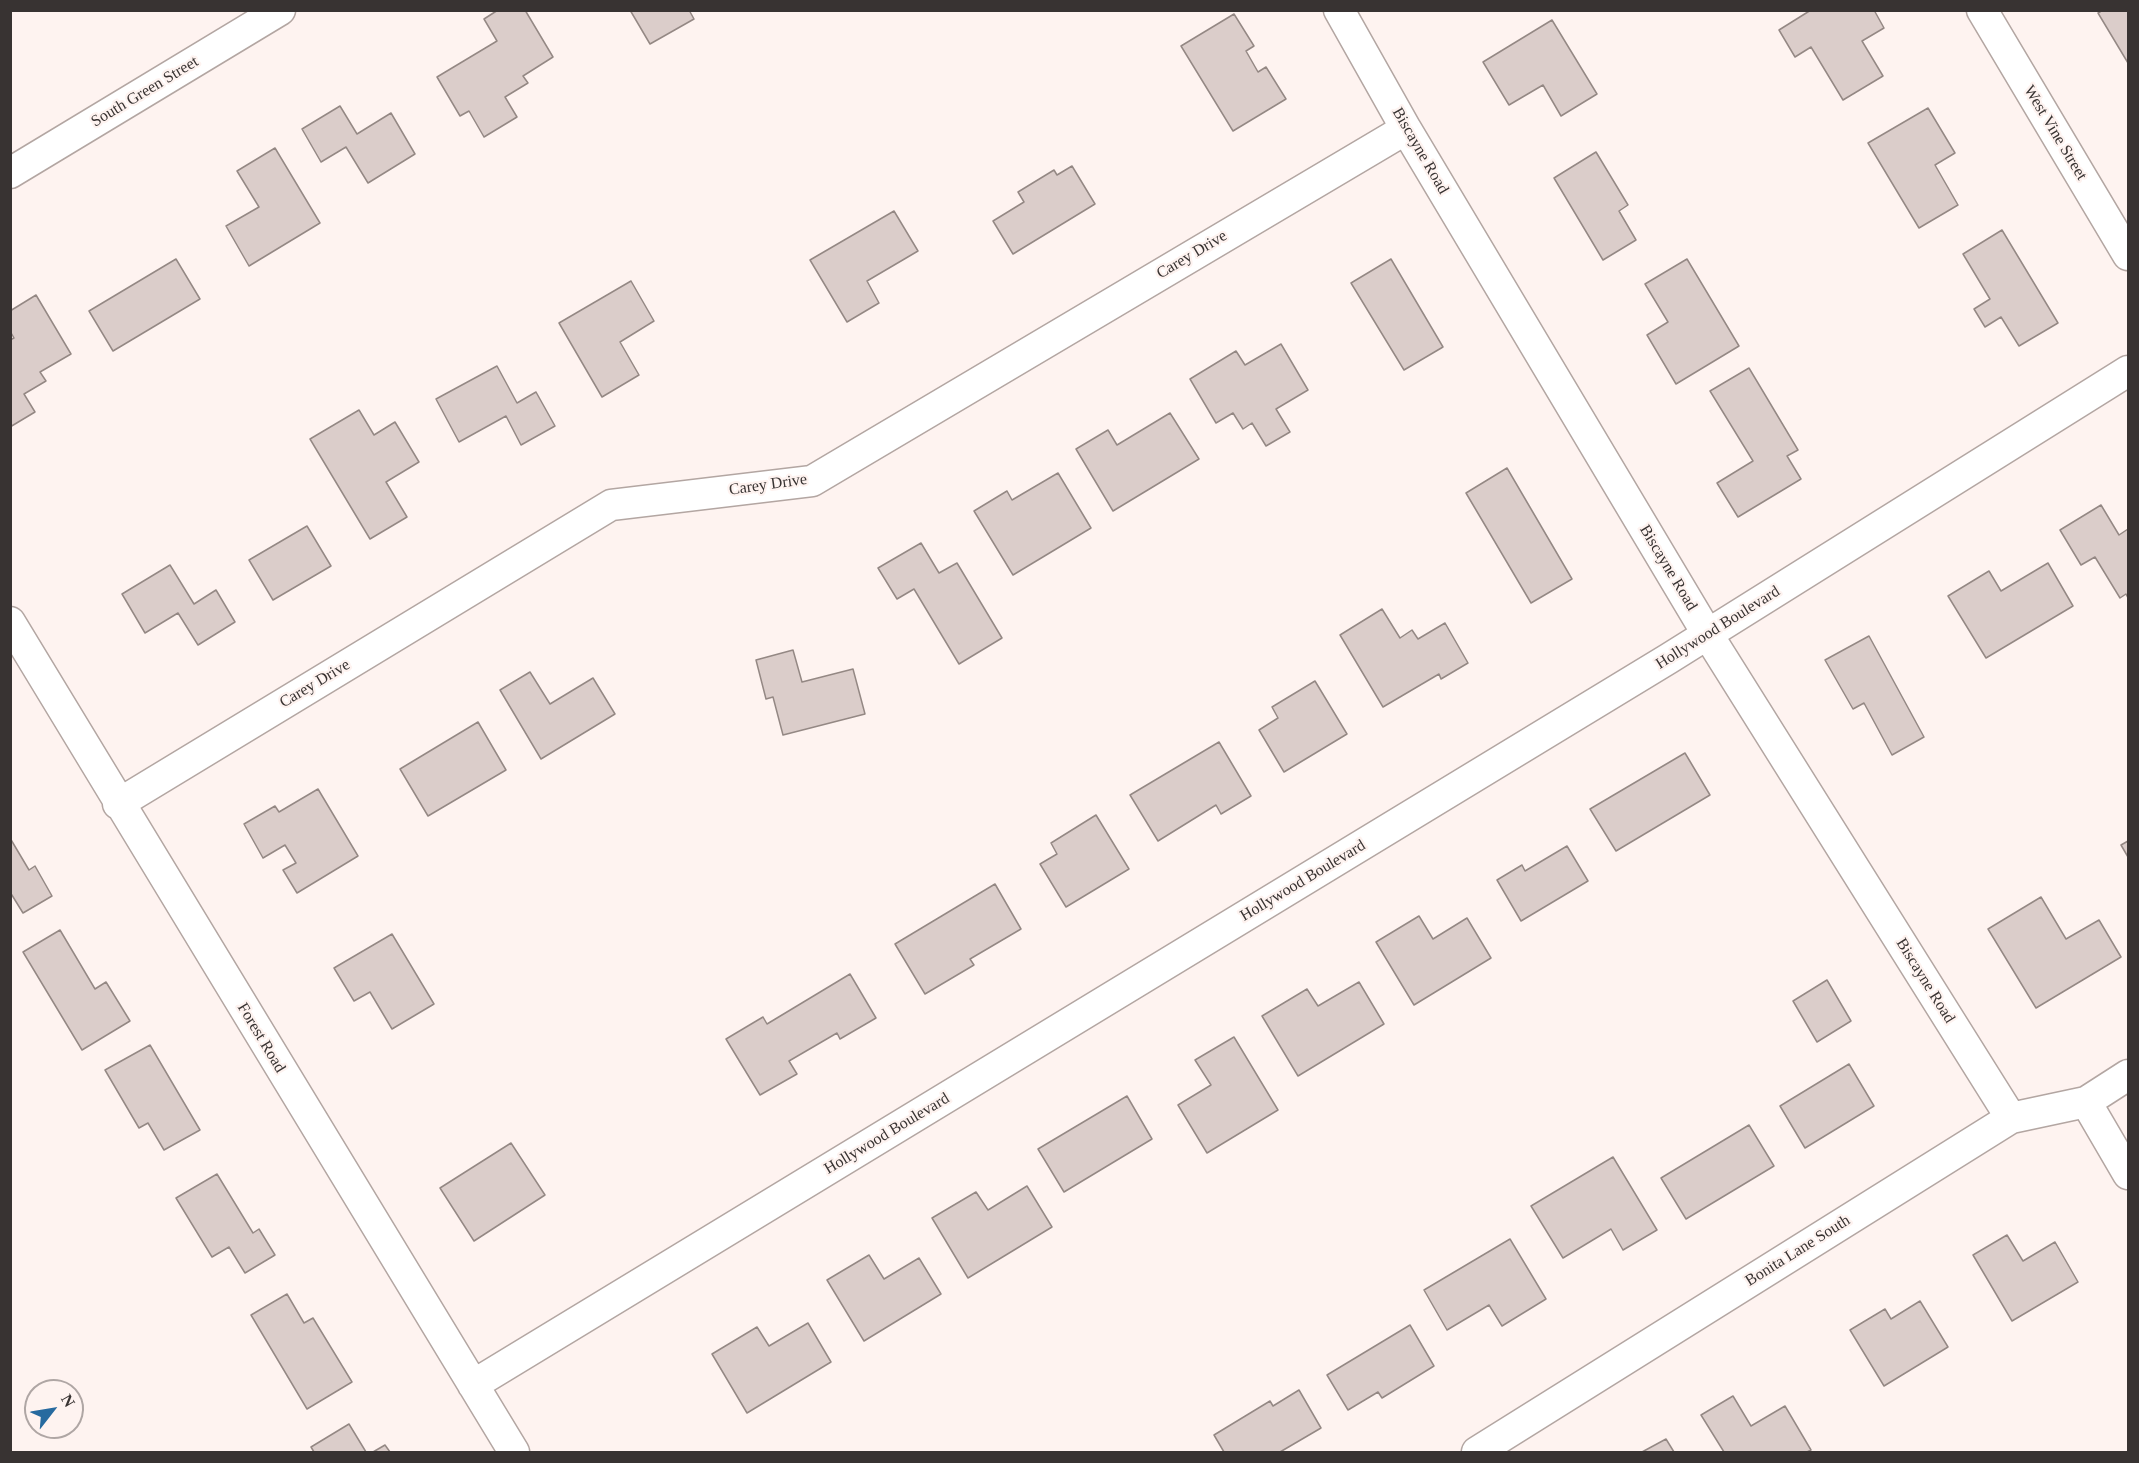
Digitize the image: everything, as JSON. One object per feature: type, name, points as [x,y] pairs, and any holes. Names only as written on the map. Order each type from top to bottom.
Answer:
[{"type":"street","name":"South Green Street","points":[[10,173],[280,10]]},
{"type":"street","name":"Biscayne Road","points":[[1339,10],[1406,129],[1708,635],[2011,1118]]},
{"type":"street","name":"West Vine Street","points":[[1982,10],[2128,255]]},
{"type":"street","name":"Carey Drive","points":[[118,804],[611,505],[812,481],[1406,129]]},
{"type":"street","name":"Hollywood Boulevard","points":[[473,1385],[1708,635],[2128,371]]},
{"type":"street","name":"Forest Road","points":[[10,622],[118,804],[514,1452]]},
{"type":"street","name":"Bonita Lane South","points":[[1477,1452],[2011,1118],[2086,1102],[2128,1075]]},
{"type":"street","points":[[2086,1102],[2128,1174]]},
{"type":"building","points":[[498,10],[525,10],[553,57],[523,76],[528,83],[505,97],[517,117],[484,137],[469,111],[460,116],[437,77],[497,41],[484,19]]},
{"type":"building","points":[[630,10],[689,10],[694,19],[650,44]]},
{"type":"building","points":[[1811,10],[1874,10],[1884,28],[1862,41],[1883,76],[1843,100],[1811,47],[1795,57],[1779,30]]},
{"type":"building","points":[[2103,10],[2128,10],[2128,63],[2098,13]]},
{"type":"building","points":[[1234,14],[1254,46],[1246,51],[1258,72],[1266,67],[1286,99],[1233,131],[1181,46]]},
{"type":"building","points":[[1552,20],[1597,94],[1561,116],[1543,85],[1509,105],[1483,62]]},
{"type":"building","points":[[340,106],[357,134],[391,113],[415,154],[368,183],[346,147],[321,162],[302,129]]},
{"type":"building","points":[[1928,108],[1955,153],[1935,165],[1958,205],[1919,228],[1868,143]]},
{"type":"building","points":[[275,148],[320,223],[249,266],[226,226],[259,207],[237,171]]},
{"type":"building","points":[[1596,152],[1628,205],[1619,211],[1636,240],[1603,260],[1554,178]]},
{"type":"building","points":[[1072,166],[1095,204],[1013,254],[993,221],[1024,202],[1018,192],[1054,170],[1057,175]]},
{"type":"building","points":[[894,211],[918,251],[867,281],[879,303],[847,322],[810,260]]},
{"type":"building","points":[[2002,230],[2058,323],[2019,346],[2001,317],[1985,327],[1974,309],[1990,299],[1963,254]]},
{"type":"building","points":[[176,259],[200,299],[113,351],[89,311]]},
{"type":"building","points":[[1391,259],[1443,347],[1404,370],[1351,283]]},
{"type":"building","points":[[1687,259],[1739,346],[1676,384],[1647,335],[1668,322],[1645,284]]},
{"type":"building","points":[[631,281],[654,321],[620,342],[639,375],[602,397],[559,323]]},
{"type":"building","points":[[36,295],[71,354],[40,372],[46,381],[24,394],[35,412],[10,427],[10,340],[14,338],[10,331],[10,311]]},
{"type":"building","points":[[1281,344],[1308,390],[1276,409],[1290,432],[1266,446],[1252,423],[1243,429],[1233,413],[1216,423],[1190,379],[1236,351],[1245,365]]},
{"type":"building","points":[[497,366],[517,403],[536,392],[555,426],[521,445],[506,416],[459,442],[436,399]]},
{"type":"building","points":[[1749,368],[1798,450],[1787,456],[1801,479],[1738,517],[1717,483],[1753,461],[1710,391]]},
{"type":"building","points":[[359,410],[374,435],[395,422],[419,462],[386,482],[407,517],[370,539],[310,439]]},
{"type":"building","points":[[1170,413],[1199,459],[1113,511],[1076,449],[1108,430],[1117,445]]},
{"type":"building","points":[[1507,468],[1572,579],[1531,603],[1466,493]]},
{"type":"building","points":[[1058,473],[1091,528],[1013,575],[974,511],[1007,491],[1012,500]]},
{"type":"building","points":[[2101,505],[2119,535],[2128,529],[2128,598],[2126,594],[2120,598],[2095,557],[2081,565],[2060,530]]},
{"type":"building","points":[[307,526],[331,566],[273,600],[249,560]]},
{"type":"building","points":[[921,543],[939,573],[957,563],[1002,638],[959,664],[914,589],[897,599],[878,568]]},
{"type":"building","points":[[2048,563],[2073,606],[1986,658],[1948,596],[1989,571],[2001,591]]},
{"type":"building","points":[[170,565],[194,604],[216,590],[235,622],[198,645],[178,613],[145,633],[122,594]]},
{"type":"building","points":[[1382,609],[1400,638],[1412,630],[1418,639],[1445,623],[1468,663],[1441,679],[1439,674],[1383,707],[1340,635]]},
{"type":"building","points":[[1869,636],[1924,737],[1892,755],[1864,703],[1853,709],[1825,660]]},
{"type":"building","points":[[793,650],[802,682],[853,669],[865,714],[783,735],[773,697],[766,699],[756,660]]},
{"type":"building","points":[[530,672],[550,704],[593,678],[615,714],[541,759],[500,690]]},
{"type":"building","points":[[1315,681],[1347,734],[1284,772],[1259,730],[1278,718],[1272,707]]},
{"type":"building","points":[[478,722],[506,770],[428,816],[400,769]]},
{"type":"building","points":[[1219,742],[1251,796],[1221,814],[1216,805],[1158,841],[1130,795]]},
{"type":"building","points":[[1685,753],[1710,795],[1616,851],[1590,809]]},
{"type":"building","points":[[318,789],[358,856],[297,893],[283,870],[296,863],[285,845],[263,858],[244,824],[275,806],[279,812]]},
{"type":"building","points":[[1096,815],[1129,869],[1066,907],[1040,864],[1057,854],[1051,843]]},
{"type":"building","points":[[10,838],[29,870],[35,866],[52,896],[23,913],[10,892]]},
{"type":"building","points":[[2128,841],[2128,857],[2121,845]]},
{"type":"building","points":[[1567,846],[1588,881],[1521,921],[1497,880],[1522,865],[1525,871]]},
{"type":"building","points":[[995,884],[1021,929],[970,959],[974,965],[925,994],[895,944]]},
{"type":"building","points":[[2041,897],[2066,939],[2099,920],[2121,957],[2036,1008],[1988,929]]},
{"type":"building","points":[[1419,916],[1433,939],[1467,918],[1491,958],[1414,1005],[1376,942]]},
{"type":"building","points":[[60,930],[95,989],[106,982],[130,1021],[82,1050],[23,952]]},
{"type":"building","points":[[392,934],[434,1004],[392,1029],[370,992],[354,1001],[334,968]]},
{"type":"building","points":[[850,974],[876,1018],[840,1039],[837,1033],[789,1061],[797,1074],[760,1095],[726,1039],[763,1017],[767,1024]]},
{"type":"building","points":[[1827,980],[1851,1021],[1817,1042],[1793,1001]]},
{"type":"building","points":[[1359,982],[1384,1024],[1298,1076],[1262,1016],[1307,989],[1318,1006]]},
{"type":"building","points":[[1234,1037],[1278,1110],[1207,1153],[1178,1105],[1211,1085],[1195,1060]]},
{"type":"building","points":[[150,1045],[200,1130],[164,1150],[148,1123],[139,1128],[105,1070]]},
{"type":"building","points":[[1849,1064],[1874,1106],[1805,1148],[1780,1106]]},
{"type":"building","points":[[1127,1096],[1152,1139],[1064,1192],[1038,1149]]},
{"type":"building","points":[[1749,1125],[1774,1166],[1686,1219],[1661,1178]]},
{"type":"building","points":[[511,1143],[545,1195],[474,1241],[440,1188]]},
{"type":"building","points":[[1613,1157],[1657,1230],[1623,1250],[1611,1229],[1563,1258],[1531,1206]]},
{"type":"building","points":[[217,1174],[253,1233],[259,1229],[275,1255],[245,1273],[229,1247],[212,1257],[176,1198]]},
{"type":"building","points":[[1027,1186],[1052,1227],[968,1278],[932,1218],[976,1192],[988,1210]]},
{"type":"building","points":[[2007,1235],[2023,1261],[2055,1242],[2078,1282],[2012,1321],[1973,1255]]},
{"type":"building","points":[[1510,1239],[1546,1299],[1502,1326],[1489,1305],[1447,1330],[1424,1290]]},
{"type":"building","points":[[869,1255],[884,1279],[919,1258],[941,1294],[864,1341],[827,1280]]},
{"type":"building","points":[[287,1294],[304,1323],[313,1318],[352,1382],[307,1409],[251,1315]]},
{"type":"building","points":[[1920,1301],[1948,1347],[1884,1386],[1850,1330],[1885,1309],[1891,1319]]},
{"type":"building","points":[[808,1323],[831,1362],[747,1413],[712,1354],[757,1327],[769,1346]]},
{"type":"building","points":[[1410,1325],[1434,1366],[1382,1398],[1378,1392],[1348,1410],[1327,1375]]},
{"type":"building","points":[[1299,1390],[1321,1428],[1280,1452],[1224,1452],[1214,1435],[1270,1401],[1273,1406]]},
{"type":"building","points":[[1733,1396],[1751,1426],[1785,1406],[1811,1450],[1807,1452],[1724,1452],[1701,1415]]},
{"type":"building","points":[[349,1424],[366,1452],[314,1452],[311,1447]]},
{"type":"building","points":[[1666,1439],[1674,1452],[1642,1452]]},
{"type":"building","points":[[385,1445],[390,1452],[373,1452]]}]
